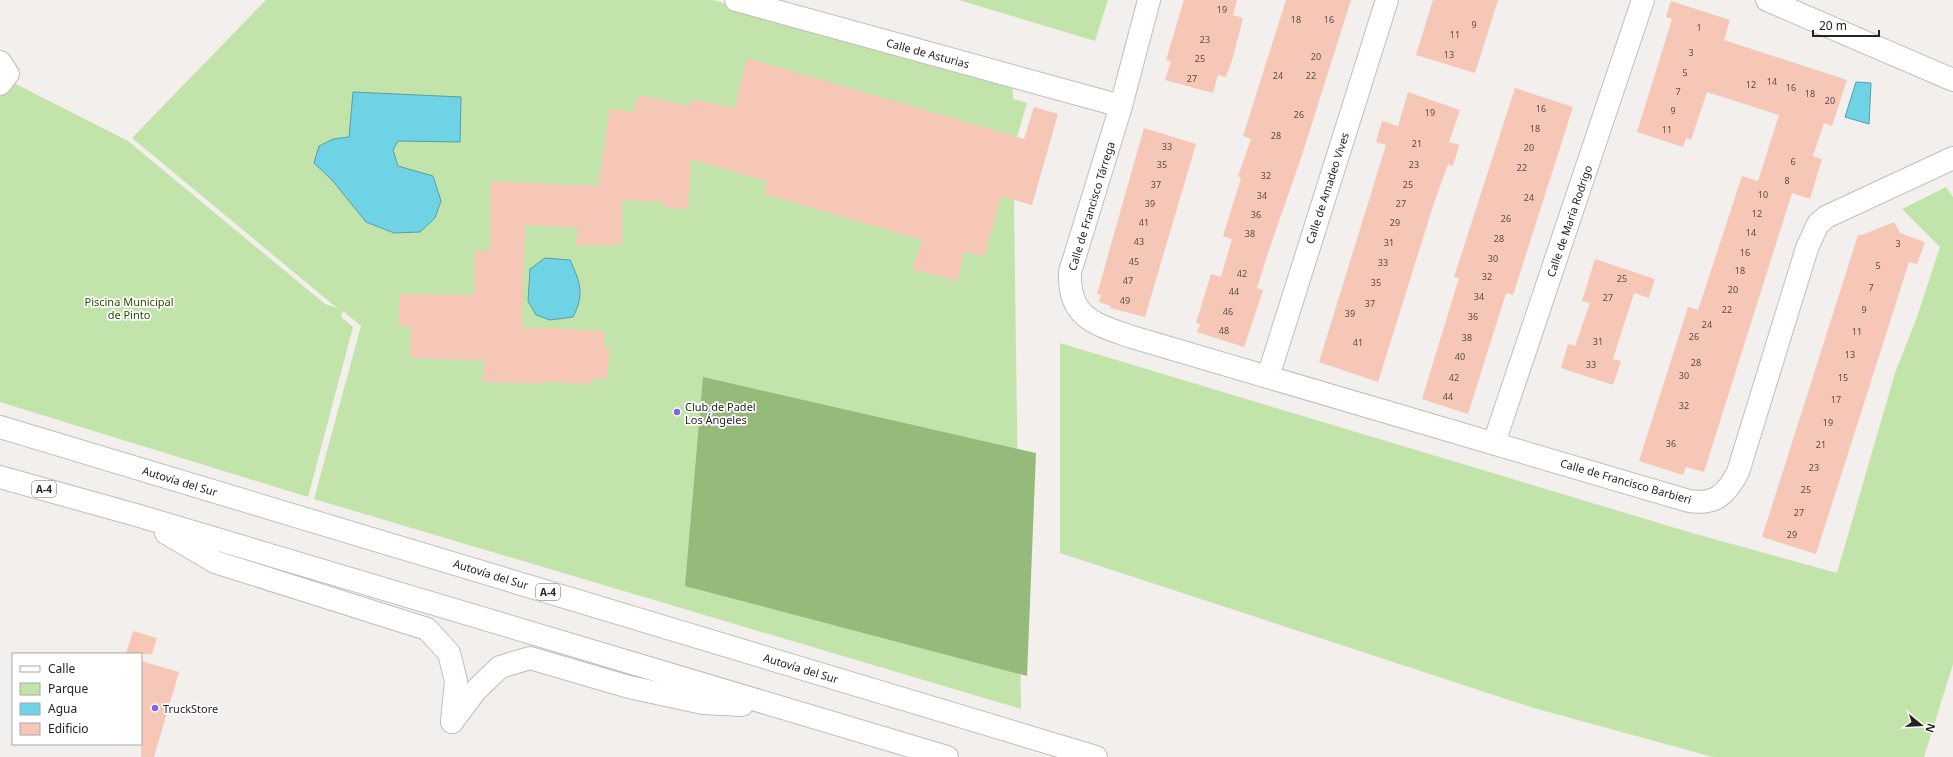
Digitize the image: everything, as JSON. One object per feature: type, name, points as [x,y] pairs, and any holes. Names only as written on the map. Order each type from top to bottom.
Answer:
[{"type":"main road","name":"Calle de Asturias","points":[[736,0],[1121,106]]},
{"type":"main road","name":"Calle de Francisco Tárrega","points":[[1149,0],[1121,106],[1070,272],[1070,284],[1077,305],[1083,315],[1094,324],[1268,377]]},
{"type":"main road","name":"Calle de Amadeo Vives","points":[[1268,377],[1387,0]]},
{"type":"main road","name":"Calle de María Rodrigo","points":[[1494,443],[1643,0]]},
{"type":"main road","points":[[1767,0],[1953,80]]},
{"type":"main road","points":[[0,62],[8,74],[0,84]]},
{"type":"main road","name":"Calle de Francisco Barbieri","points":[[1268,377],[1689,501],[1702,503],[1715,500],[1732,482],[1738,472],[1807,248],[1818,224],[1826,217],[1953,158]]},
{"type":"main road","name":"Autovía del Sur","points":[[0,427],[1096,757]]},
{"type":"main road","name":"A-4","points":[[0,477],[947,757]]},
{"type":"main road","points":[[136,516],[215,562],[427,629],[449,653],[456,681],[452,722],[476,690],[500,667],[530,658],[629,687],[703,703],[775,706]]},
{"type":"green space","name":"Club de Padel Los Ángeles","points":[[266,0],[713,0],[1012,82],[1013,99],[1027,103],[1017,137],[1013,136],[1021,709],[314,499],[361,326],[343,311],[341,317],[353,327],[308,497],[0,402],[0,76],[128,141],[325,304],[337,308],[132,138]]},
{"type":"green space","points":[[959,0],[1108,0],[1095,41]]},
{"type":"green space","points":[[1946,187],[1953,197],[1953,664],[1924,757],[1713,757],[1534,708],[1060,553],[1060,343],[1692,533],[1837,573],[1895,373],[1916,320],[1940,247],[1902,209]]},
{"type":"green space","points":[[703,377],[1036,453],[1027,676],[685,586]]},
{"type":"water","points":[[1856,82],[1871,83],[1869,124],[1845,117]]},
{"type":"water","points":[[353,92],[461,97],[460,142],[398,141],[393,150],[398,166],[433,176],[441,201],[435,218],[420,232],[394,233],[366,222],[332,180],[314,163],[319,146],[333,139],[349,137]]},
{"type":"water","points":[[545,258],[570,260],[580,288],[579,301],[573,317],[550,320],[536,315],[528,301],[530,269]]},
{"type":"building","points":[[1184,0],[1237,0],[1233,15],[1243,18],[1226,77],[1218,75],[1213,93],[1165,80],[1171,61],[1166,60]]},
{"type":"building","points":[[1286,0],[1351,0],[1302,155],[1257,288],[1263,290],[1244,347],[1197,332],[1200,324],[1196,323],[1211,274],[1221,277],[1232,239],[1223,236],[1241,178],[1238,176],[1251,139],[1243,136]]},
{"type":"building","points":[[1433,0],[1498,0],[1475,73],[1416,55]]},
{"type":"building","points":[[1671,1],[1730,20],[1724,40],[1847,80],[1832,126],[1824,123],[1813,156],[1822,159],[1810,199],[1792,193],[1704,472],[1686,467],[1683,475],[1639,461],[1688,307],[1698,310],[1742,176],[1758,181],[1779,115],[1707,92],[1691,140],[1686,138],[1683,147],[1637,132],[1672,19],[1666,17]]},
{"type":"building","points":[[747,58],[1024,139],[1034,107],[1058,114],[1032,205],[1001,196],[984,257],[964,251],[957,281],[912,269],[923,240],[764,194],[768,182],[691,159],[688,209],[663,208],[664,202],[622,200],[622,244],[576,246],[578,228],[525,225],[522,327],[605,331],[604,348],[610,348],[607,379],[591,379],[590,385],[545,381],[545,384],[483,382],[484,360],[410,358],[411,327],[398,326],[400,294],[474,295],[475,250],[490,251],[491,181],[598,186],[610,109],[633,112],[639,95],[689,106],[691,99],[734,108]]},
{"type":"building","points":[[1515,88],[1573,107],[1513,295],[1506,293],[1468,414],[1422,399],[1459,278],[1454,277]]},
{"type":"building","points":[[1408,92],[1460,110],[1449,142],[1459,145],[1453,166],[1448,164],[1434,203],[1378,382],[1319,362],[1386,145],[1376,142],[1382,121],[1398,126]]},
{"type":"building","points":[[1144,128],[1196,144],[1145,317],[1110,308],[1111,306],[1099,302],[1101,295],[1097,294]]},
{"type":"building","points":[[1894,222],[1900,233],[1925,242],[1917,264],[1909,262],[1816,554],[1762,537],[1858,235],[1862,235]]},
{"type":"building","points":[[1595,259],[1655,279],[1649,298],[1634,293],[1613,359],[1621,361],[1613,385],[1561,368],[1568,344],[1575,346],[1590,303],[1582,301]]},
{"type":"building","points":[[133,631],[157,638],[152,654],[126,653]]},
{"type":"building","name":"TruckStore","points":[[142,661],[179,672],[154,757],[141,757]]},
{"type":"place","name":"Club de Padel Los Ángeles","points":[[677,412]]},
{"type":"place","name":"TruckStore","points":[[155,708]]},
{"type":"park label","name":"Piscina Municipal de Pinto","points":[[129,307]]}]
